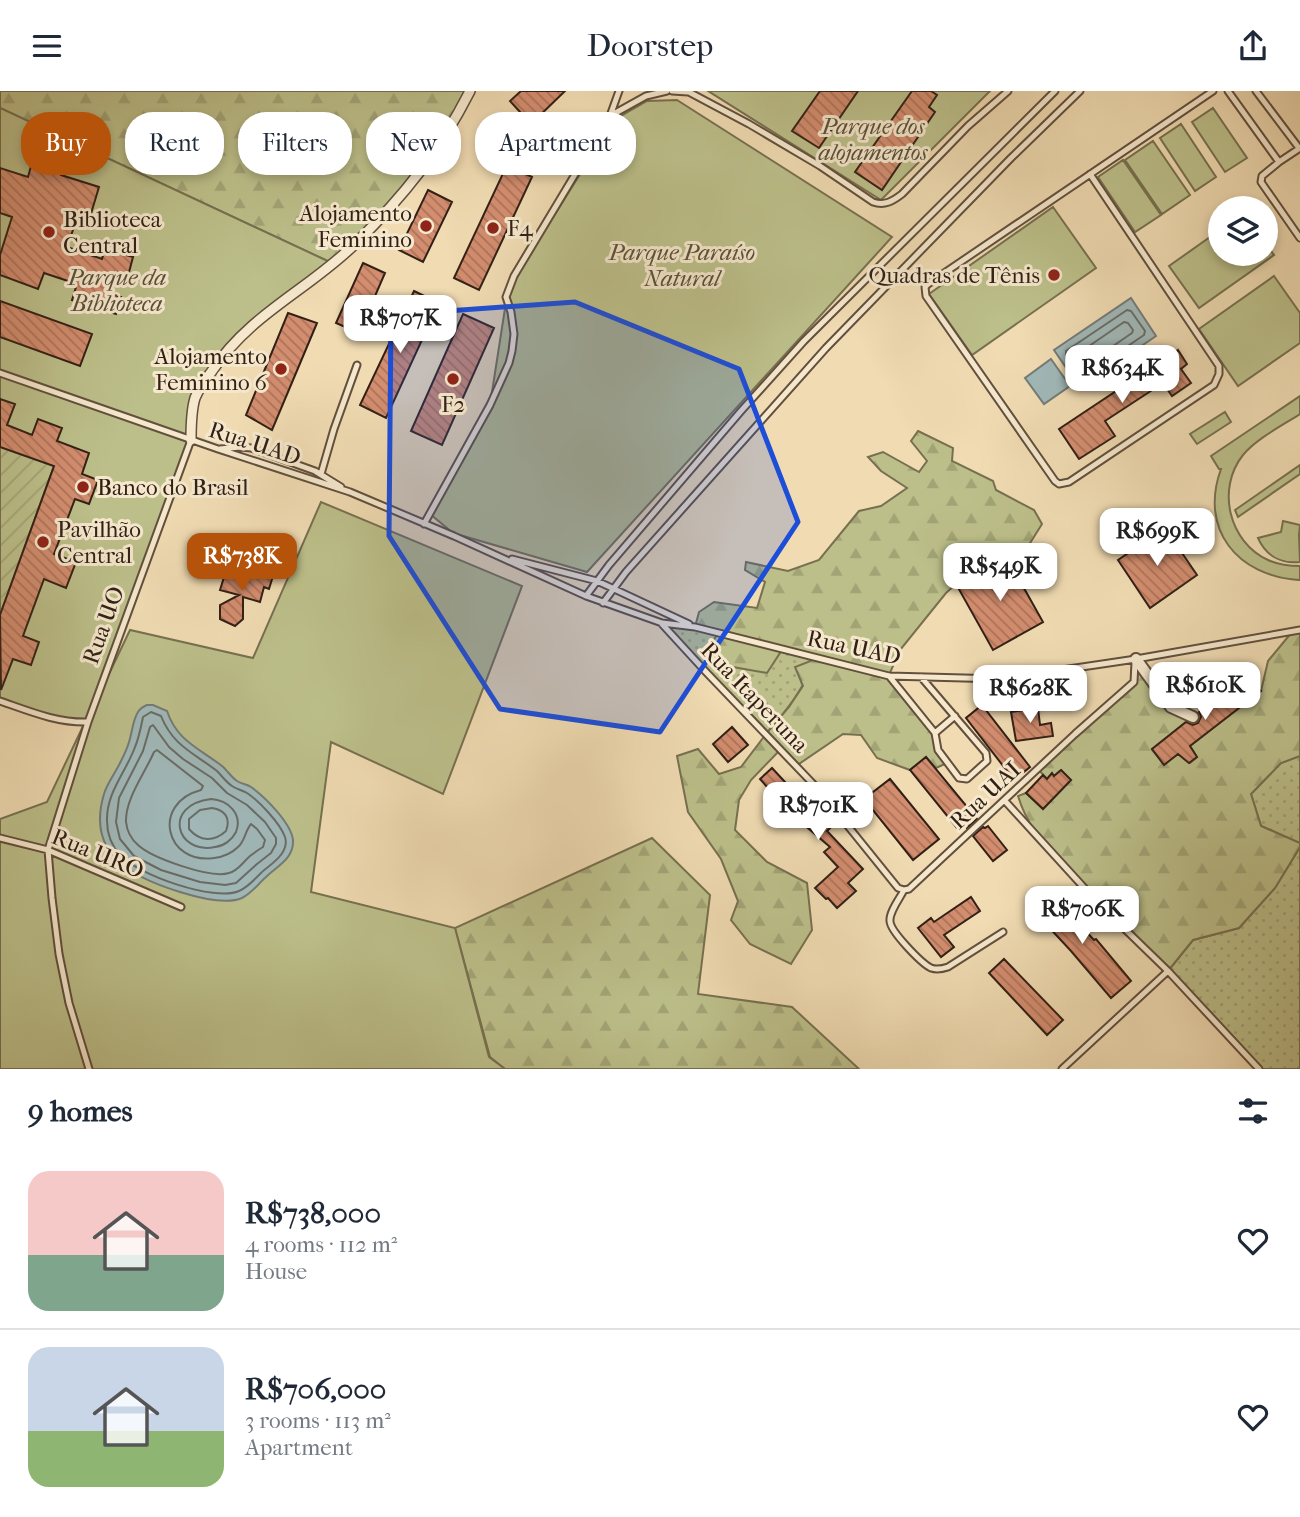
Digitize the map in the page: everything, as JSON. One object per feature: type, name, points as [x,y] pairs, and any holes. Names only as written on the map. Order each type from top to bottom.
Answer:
[{"type":"street","name":"Rua UO","points":[[191,440],[196,397],[220,358],[257,320],[334,264],[395,204],[446,135],[470,91]]},
{"type":"street","points":[[1136,659],[1171,707],[1193,717]]},
{"type":"lane","points":[[611,112],[619,91]]},
{"type":"lane","points":[[617,112],[646,96],[667,91]]},
{"type":"lane","points":[[672,91],[687,91],[749,124],[820,166],[873,202],[882,204],[892,202],[902,194],[968,126],[1008,91]]},
{"type":"lane","points":[[586,596],[609,565],[804,341],[1055,91]]},
{"type":"lane","points":[[603,603],[626,572],[826,348],[1080,91]]},
{"type":"lane","points":[[1090,174],[1219,366],[1219,374],[1214,385],[1069,482],[1059,484],[926,296],[925,287],[928,284],[1090,174],[1213,91]]},
{"type":"lane","points":[[1228,91],[1279,162]]},
{"type":"lane","points":[[1256,91],[1299,148],[1262,176],[1261,183],[1300,238]]},
{"type":"lane","points":[[424,524],[490,405],[509,363],[514,334],[506,297],[513,276],[574,175]]},
{"type":"lane","points":[[321,474],[334,429],[358,365]]},
{"type":"lane","name":"Rua UAD","points":[[0,373],[350,492],[586,596],[662,624],[695,627],[889,675],[1001,679],[1300,630]]},
{"type":"lane","name":"Rua UO","points":[[89,1069],[69,1003],[59,954],[48,850],[88,722],[191,440]]},
{"type":"lane","points":[[218,449],[251,448],[321,474],[350,492]]},
{"type":"lane","name":"Rua UAD","points":[[496,555],[597,581],[695,627]]},
{"type":"lane","name":"Rua Itaperuna","points":[[662,624],[818,789],[898,888],[904,890]]},
{"type":"lane","name":"Rua UAI","points":[[904,890],[909,889],[1134,682],[1136,659]]},
{"type":"lane","points":[[889,675],[935,733],[940,754],[959,778],[967,779],[987,761],[986,753],[921,677]]},
{"type":"lane","points":[[0,701],[56,720],[88,722]]},
{"type":"lane","points":[[935,733],[955,716]]},
{"type":"lane","points":[[1004,801],[1098,903],[1168,971],[1259,1069]]},
{"type":"lane","name":"Rua URO","points":[[0,838],[48,850],[181,907]]},
{"type":"lane","points":[[904,890],[890,917],[892,929],[931,968],[938,970],[948,967],[1003,932]]},
{"type":"lane","points":[[1062,1069],[1168,971]]},
{"type":"highlighted area","points":[[575,302],[739,369],[798,522],[660,732],[500,709],[389,536],[391,315]]},
{"type":"green space","points":[[0,91],[465,91],[454,112],[366,112],[366,175],[416,175],[334,264],[143,175],[224,175],[224,112],[125,112],[125,166],[111,160],[111,112],[21,112],[21,118],[0,108]]},
{"type":"green space","name":"Parque dos alojamentos","points":[[708,91],[990,91],[881,200]]},
{"type":"green space","name":"Parque Paraíso Natural","points":[[677,100],[892,237],[587,572],[453,533],[430,514],[490,405],[508,289],[580,175],[636,175],[636,112],[628,112],[647,101]]},
{"type":"green space","name":"Parque da Biblioteca","points":[[0,108],[21,118],[21,175],[111,175],[111,160],[125,166],[125,175],[143,175],[334,264],[225,353],[196,397],[191,440],[98,697],[130,630],[253,658],[321,502],[522,586],[443,794],[331,742],[311,892],[455,928],[489,1057],[505,1069],[0,1069],[0,819],[47,802],[85,722],[70,722],[0,701]]},
{"type":"green space","points":[[1213,108],[1247,158],[1225,172],[1192,122]]},
{"type":"green space","points":[[1181,124],[1216,177],[1195,191],[1160,138]]},
{"type":"green space","points":[[1153,141],[1190,195],[1162,214],[1125,160]]},
{"type":"green space","points":[[1123,160],[1161,215],[1135,232],[1098,177]]},
{"type":"green space","points":[[1053,207],[1096,268],[972,355],[929,294]]},
{"type":"green space","points":[[1208,238],[1208,266],[1258,266],[1199,308],[1169,266]]},
{"type":"green space","points":[[1274,276],[1300,313],[1300,343],[1238,386],[1199,329]]},
{"type":"green space","points":[[1300,396],[1300,414],[1262,438],[1243,455],[1230,483],[1229,498],[1236,528],[1244,541],[1268,560],[1300,566],[1299,580],[1277,577],[1258,569],[1241,559],[1228,546],[1215,511],[1215,491],[1221,469],[1211,456]]},
{"type":"green space","points":[[1225,412],[1231,422],[1197,444],[1190,434]]},
{"type":"green space","points":[[918,431],[953,448],[952,461],[993,481],[996,490],[1034,510],[1042,524],[1027,548],[1006,556],[956,584],[946,593],[900,650],[889,675],[935,733],[936,746],[947,763],[936,768],[926,757],[910,770],[877,758],[861,735],[843,734],[796,766],[780,750],[751,780],[739,800],[735,830],[767,862],[807,883],[812,930],[791,964],[750,944],[731,920],[738,901],[721,859],[688,812],[677,756],[698,749],[719,774],[741,767],[803,686],[795,667],[816,659],[782,650],[767,673],[716,664],[708,650],[718,633],[695,627],[699,612],[714,602],[757,608],[765,582],[745,570],[746,562],[788,571],[819,560],[859,511],[881,506],[907,488],[881,471],[868,457],[883,452],[919,472],[927,461],[911,441]]},
{"type":"green space","points":[[0,447],[54,466],[0,615]]},
{"type":"green space","points":[[1300,465],[1300,474],[1238,517],[1235,510]]},
{"type":"green space","points":[[1283,521],[1300,525],[1300,562],[1287,562],[1275,557],[1265,550],[1258,538],[1281,532]]},
{"type":"green space","points":[[662,623],[695,627],[817,658],[782,716],[766,734]]},
{"type":"green space","points":[[1300,630],[1300,756],[1281,763],[1251,794],[1261,826],[1300,843],[1300,847],[1275,888],[1239,928],[1193,940],[1168,971],[1105,909],[1045,844],[1032,827],[1018,796],[1026,793],[1043,809],[1071,780],[1061,770],[1047,779],[1038,769],[1134,682],[1136,659],[1171,707],[1193,717],[1152,750],[1164,764],[1178,754],[1190,763],[1197,757],[1190,746],[1261,691],[1268,661],[1292,632]]},
{"type":"green space","points":[[1300,756],[1300,843],[1261,826],[1251,794],[1281,763]]},
{"type":"green space","points":[[652,838],[710,895],[698,994],[792,1007],[859,1069],[505,1069],[490,1057],[455,928]]},
{"type":"green space","points":[[1300,847],[1300,1069],[1259,1069],[1168,971],[1193,940],[1239,928],[1275,888]]},
{"type":"water","points":[[1131,298],[1156,336],[1080,388],[1054,350]]},
{"type":"water","points":[[1051,359],[1070,386],[1044,404],[1025,378]]},
{"type":"water","points":[[147,705],[167,711],[183,737],[222,766],[237,781],[263,797],[288,826],[293,847],[288,857],[242,898],[211,900],[162,886],[130,870],[117,860],[107,847],[101,833],[100,815],[104,794],[126,750],[136,715]]},
{"type":"building","points":[[521,91],[565,91],[543,112],[520,112],[510,101]]},
{"type":"building","points":[[820,91],[858,91],[819,148],[792,131]]},
{"type":"building","points":[[912,91],[931,91],[937,95],[929,107],[935,112],[882,190],[855,172]]},
{"type":"building","name":"Biblioteca Central","points":[[0,168],[28,177],[61,175],[99,187],[90,217],[79,213],[67,247],[102,259],[105,249],[133,257],[128,276],[115,272],[108,293],[121,297],[116,314],[72,300],[77,284],[44,273],[38,289],[0,275],[0,255],[12,217],[0,213]]},
{"type":"building","name":"F4","points":[[502,175],[532,177],[479,290],[454,278]]},
{"type":"building","name":"Alojamento Feminino","points":[[428,190],[452,202],[423,262],[399,250]]},
{"type":"building","points":[[363,263],[385,273],[359,333],[336,323]]},
{"type":"building","points":[[414,291],[439,303],[386,418],[360,405]]},
{"type":"building","name":"Biblioteca Central","points":[[0,301],[92,334],[80,366],[0,337]]},
{"type":"building","name":"Alojamento Feminino 6","points":[[288,313],[317,323],[272,430],[246,415]]},
{"type":"building","name":"F2","points":[[463,314],[494,328],[442,445],[411,431]]},
{"type":"building","points":[[1178,350],[1187,364],[1181,369],[1191,383],[1172,396],[1163,383],[1105,421],[1115,436],[1079,459],[1059,429]]},
{"type":"building","name":"Pavilhão Central","points":[[0,399],[15,404],[7,425],[32,435],[38,419],[62,428],[57,441],[89,453],[82,474],[98,480],[89,504],[75,499],[54,554],[76,562],[66,588],[44,579],[23,636],[39,642],[31,665],[13,659],[1,690],[0,615],[54,466],[0,447]]},
{"type":"building","points":[[1165,528],[1197,575],[1150,608],[1118,560]]},
{"type":"building","points":[[1006,556],[1043,622],[993,650],[956,584]]},
{"type":"building","points":[[241,566],[273,576],[269,589],[264,587],[260,602],[243,597],[243,619],[235,626],[220,619],[220,605],[239,595],[220,590],[225,574],[238,578]]},
{"type":"building","points":[[1244,677],[1261,691],[1190,746],[1197,757],[1189,763],[1178,754],[1164,765],[1152,749],[1186,722],[1193,725],[1198,723],[1201,717],[1199,712]]},
{"type":"building","points":[[982,705],[1030,767],[1014,780],[966,718]]},
{"type":"building","points":[[1038,708],[1040,725],[1051,723],[1053,736],[1016,741],[1011,712]]},
{"type":"building","points":[[732,727],[748,745],[728,762],[713,744]]},
{"type":"building","points":[[926,757],[977,819],[967,828],[963,823],[957,828],[910,770]]},
{"type":"building","points":[[772,768],[798,796],[796,798],[830,828],[827,831],[863,869],[848,883],[856,891],[837,908],[815,888],[838,867],[824,852],[830,847],[788,811],[760,779]]},
{"type":"building","points":[[1061,770],[1071,780],[1043,809],[1026,793],[1043,775],[1047,779],[1052,773],[1054,776]]},
{"type":"building","points":[[890,779],[939,839],[913,860],[864,799]]},
{"type":"building","points":[[988,826],[1007,850],[993,861],[973,836]]},
{"type":"building","points":[[1049,892],[1094,940],[1096,939],[1131,981],[1111,998],[1032,909]]},
{"type":"building","points":[[971,897],[980,911],[944,935],[954,947],[941,957],[918,928],[931,918],[934,922]]},
{"type":"building","points":[[1004,959],[1063,1020],[1047,1035],[989,973]]},
{"type":"place","name":"Alojamento Feminino","points":[[426,226]]},
{"type":"place","name":"F4","points":[[493,228]]},
{"type":"place","name":"Biblioteca Central","points":[[49,232]]},
{"type":"place","name":"Quadras de Tênis","points":[[1054,275]]},
{"type":"place","name":"Alojamento Feminino 6","points":[[281,369]]},
{"type":"place","name":"F2","points":[[453,379]]},
{"type":"place","name":"Banco do Brasil","points":[[83,487]]},
{"type":"place","name":"Pavilhão Central","points":[[43,542]]}]
